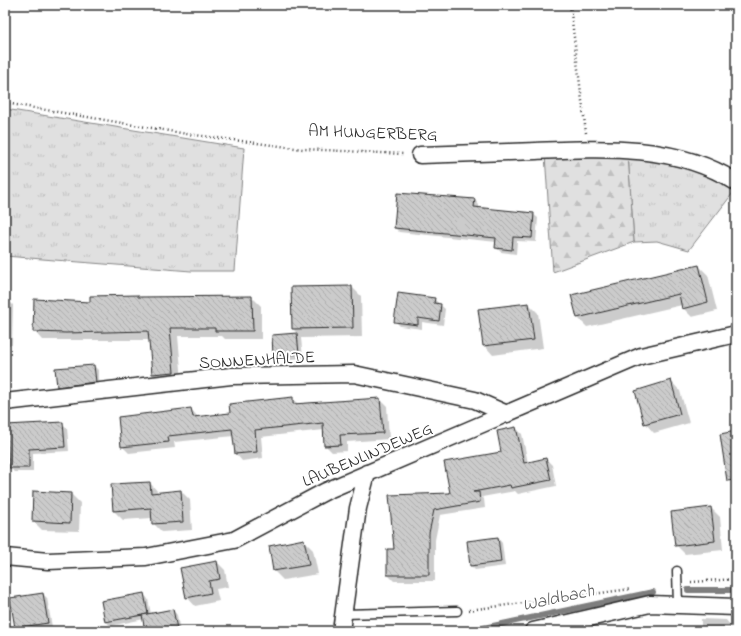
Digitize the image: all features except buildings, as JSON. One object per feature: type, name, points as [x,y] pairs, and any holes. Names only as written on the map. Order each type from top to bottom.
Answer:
[{"type":"street","name":"AM HUNGERBERG","points":[[420,155],[588,149],[644,151],[688,161],[726,176],[736,182]]},
{"type":"street","name":"LAUBENLINDEWEG","points":[[5,557],[48,561],[146,557],[234,540],[326,491],[641,356],[736,334]]},
{"type":"street","name":"SONNENHALDE","points":[[5,402],[230,376],[354,374],[475,400],[507,414]]},
{"type":"street","points":[[342,631],[358,508],[368,473]]},
{"type":"street","points":[[533,631],[650,604],[736,607]]},
{"type":"lane","points":[[677,571],[678,605]]},
{"type":"lane","points":[[344,614],[456,611]]},
{"type":"path","points":[[570,5],[588,149]]},
{"type":"path","name":"AM HUNGERBERG","points":[[5,103],[187,134],[303,149],[420,155]]},
{"type":"path","points":[[677,582],[736,579]]},
{"type":"path","points":[[456,611],[638,588]]},
{"type":"green space","points":[[5,109],[244,148],[235,271],[191,271],[5,256]]},
{"type":"green space","points":[[545,155],[628,155],[634,242],[553,272]]},
{"type":"green space","points":[[628,155],[689,167],[736,189],[689,250],[657,241],[634,242]]},
{"type":"waterway","points":[[688,590],[736,590]]},
{"type":"waterway","name":"Waldbach","points":[[469,631],[653,592]]}]
